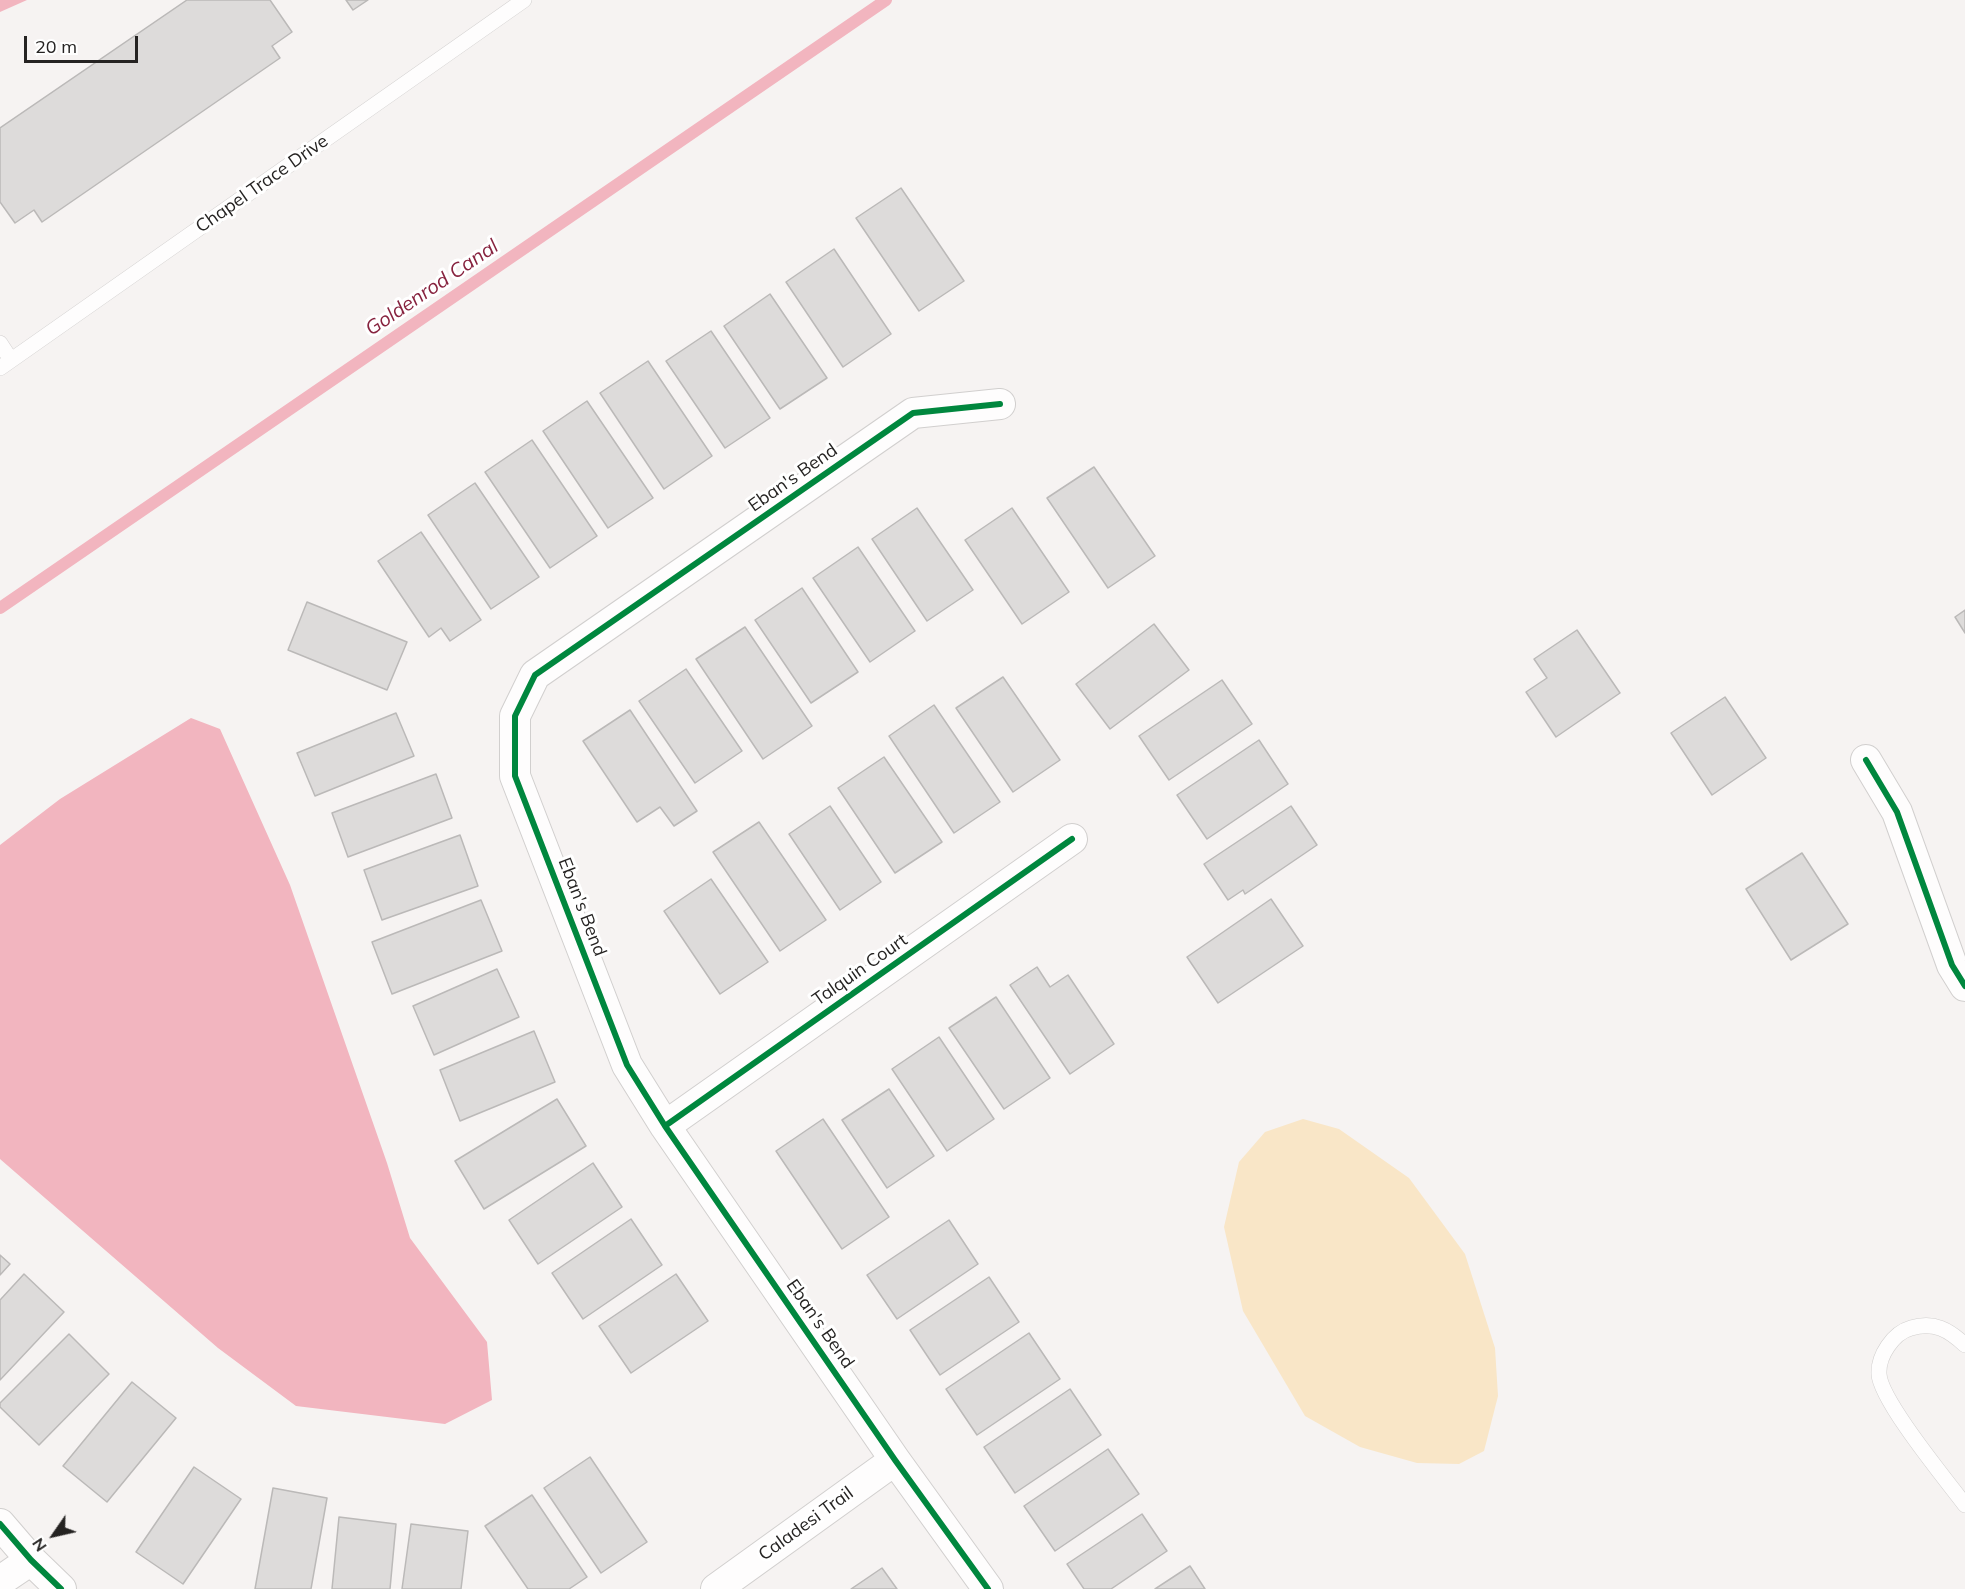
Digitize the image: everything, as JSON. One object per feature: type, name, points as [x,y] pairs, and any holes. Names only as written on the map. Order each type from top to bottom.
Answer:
[{"type":"street","name":"Eban's Bend","points":[[988,1589],[895,1460],[665,1126],[627,1065],[515,776],[515,716],[535,675],[913,413],[1000,404]]},
{"type":"street","points":[[1866,760],[1898,812],[1952,965],[1965,986]]},
{"type":"street","name":"Talquin Court","points":[[665,1126],[1072,839]]},
{"type":"street","name":"Caladesi Trail","points":[[716,1589],[895,1460]]},
{"type":"street","points":[[0,1524],[31,1560],[61,1589]]},
{"type":"street","points":[[0,1581],[31,1560]]},
{"type":"lane","name":"Chapel Trace Drive","points":[[6,364],[524,0]]},
{"type":"lane","points":[[0,343],[6,364]]},
{"type":"lane","points":[[1965,1345],[1948,1330],[1928,1325],[1909,1328],[1884,1349],[1879,1375],[1887,1398],[1965,1505]]},
{"type":"shaded area","points":[[0,0],[27,0],[0,12]]},
{"type":"shaded area","points":[[191,718],[220,729],[290,885],[387,1163],[410,1238],[487,1342],[492,1400],[445,1424],[296,1406],[218,1348],[0,1159],[0,845],[60,799]]},
{"type":"shaded area","points":[[1303,1119],[1339,1129],[1409,1178],[1465,1254],[1495,1348],[1498,1396],[1484,1451],[1459,1464],[1417,1463],[1360,1447],[1305,1416],[1243,1311],[1224,1227],[1239,1162],[1265,1132]]},
{"type":"building","points":[[187,0],[270,0],[292,32],[272,46],[280,58],[42,222],[34,210],[15,223],[0,202],[0,128]]},
{"type":"building","points":[[346,0],[368,0],[353,10]]},
{"type":"building","points":[[901,188],[964,281],[919,311],[856,218]]},
{"type":"building","points":[[834,249],[891,334],[843,367],[786,282]]},
{"type":"building","points":[[770,294],[827,378],[780,409],[724,326]]},
{"type":"building","points":[[711,331],[770,418],[725,448],[666,361]]},
{"type":"building","points":[[648,361],[712,456],[664,489],[600,393]]},
{"type":"building","points":[[587,401],[653,498],[608,528],[543,431]]},
{"type":"building","points":[[532,440],[597,536],[550,568],[485,472]]},
{"type":"building","points":[[1094,467],[1155,556],[1108,588],[1047,498]]},
{"type":"building","points":[[475,483],[539,577],[491,609],[428,515]]},
{"type":"building","points":[[917,508],[973,590],[927,621],[872,539]]},
{"type":"building","points":[[1012,508],[1069,592],[1022,624],[965,540]]},
{"type":"building","points":[[421,532],[481,620],[450,641],[441,628],[429,637],[378,561]]},
{"type":"building","points":[[858,547],[915,631],[870,662],[813,578]]},
{"type":"building","points":[[802,588],[858,672],[811,703],[755,620]]},
{"type":"building","points":[[307,602],[407,642],[387,690],[288,650]]},
{"type":"building","points":[[1965,610],[1965,633],[1955,617]]},
{"type":"building","points":[[1154,624],[1189,670],[1110,729],[1076,684]]},
{"type":"building","points":[[745,627],[812,726],[763,759],[696,659]]},
{"type":"building","points":[[1577,630],[1620,693],[1556,737],[1526,692],[1547,678],[1534,659]]},
{"type":"building","points":[[686,669],[742,751],[695,783],[639,701]]},
{"type":"building","points":[[1003,677],[1060,760],[1013,792],[956,708]]},
{"type":"building","points":[[1222,680],[1252,724],[1169,780],[1139,736]]},
{"type":"building","points":[[1725,697],[1766,758],[1712,795],[1671,733]]},
{"type":"building","points":[[934,705],[1000,802],[954,833],[889,736]]},
{"type":"building","points":[[630,710],[697,811],[674,826],[660,807],[637,822],[583,741]]},
{"type":"building","points":[[396,713],[414,756],[315,796],[297,753]]},
{"type":"building","points":[[1259,740],[1288,784],[1207,839],[1177,795]]},
{"type":"building","points":[[884,757],[942,842],[895,873],[838,788]]},
{"type":"building","points":[[436,774],[452,818],[348,857],[332,813]]},
{"type":"building","points":[[830,806],[881,882],[840,910],[789,834]]},
{"type":"building","points":[[1291,806],[1317,845],[1245,894],[1243,890],[1228,900],[1204,864]]},
{"type":"building","points":[[759,822],[826,920],[780,951],[713,852]]},
{"type":"building","points":[[460,835],[478,886],[382,920],[364,870]]},
{"type":"building","points":[[1802,853],[1848,924],[1791,960],[1746,889]]},
{"type":"building","points":[[711,879],[768,962],[720,994],[664,911]]},
{"type":"building","points":[[1271,899],[1303,946],[1218,1003],[1187,957]]},
{"type":"building","points":[[481,900],[502,951],[392,994],[372,942]]},
{"type":"building","points":[[1037,967],[1050,987],[1068,975],[1114,1044],[1070,1074],[1010,985]]},
{"type":"building","points":[[497,969],[519,1017],[434,1055],[413,1006]]},
{"type":"building","points":[[996,997],[1050,1078],[1004,1109],[949,1028]]},
{"type":"building","points":[[534,1031],[555,1082],[460,1121],[440,1070]]},
{"type":"building","points":[[939,1037],[994,1119],[947,1151],[892,1069]]},
{"type":"building","points":[[889,1089],[934,1156],[887,1188],[842,1120]]},
{"type":"building","points":[[557,1099],[586,1146],[484,1209],[455,1161]]},
{"type":"building","points":[[823,1119],[889,1217],[842,1249],[776,1151]]},
{"type":"building","points":[[593,1163],[622,1207],[538,1264],[509,1220]]},
{"type":"building","points":[[631,1219],[662,1265],[583,1319],[552,1273]]},
{"type":"building","points":[[949,1220],[978,1264],[897,1319],[867,1275]]},
{"type":"building","points":[[0,1255],[10,1264],[0,1275]]},
{"type":"building","points":[[24,1274],[64,1312],[0,1380],[0,1300]]},
{"type":"building","points":[[676,1274],[708,1321],[631,1373],[599,1326]]},
{"type":"building","points":[[989,1277],[1019,1322],[940,1375],[910,1330]]},
{"type":"building","points":[[1029,1333],[1060,1379],[977,1435],[946,1389]]},
{"type":"building","points":[[69,1334],[109,1374],[39,1445],[0,1407],[0,1403]]},
{"type":"building","points":[[132,1382],[176,1418],[107,1502],[63,1466]]},
{"type":"building","points":[[1070,1389],[1101,1435],[1015,1493],[984,1447]]},
{"type":"building","points":[[1108,1449],[1139,1494],[1055,1551],[1024,1506]]},
{"type":"building","points":[[590,1457],[647,1542],[601,1573],[544,1488]]},
{"type":"building","points":[[194,1467],[241,1499],[183,1584],[136,1552]]},
{"type":"building","points":[[273,1488],[327,1498],[311,1589],[255,1589]]},
{"type":"building","points":[[532,1495],[587,1577],[569,1589],[528,1589],[485,1526]]},
{"type":"building","points":[[1142,1514],[1167,1551],[1111,1589],[1084,1589],[1067,1564]]},
{"type":"building","points":[[339,1517],[396,1524],[390,1589],[332,1589]]},
{"type":"building","points":[[411,1524],[468,1531],[461,1589],[402,1589]]},
{"type":"building","points":[[1190,1566],[1205,1589],[1155,1589]]},
{"type":"building","points":[[882,1568],[897,1589],[851,1589]]},
{"type":"waterway","name":"Goldenrod Canal","points":[[0,608],[886,0]]},
{"type":"cycle path","points":[[988,1589],[895,1460],[665,1126],[627,1065],[515,776],[515,716],[535,675],[913,413],[1000,404]]},
{"type":"cycle path","points":[[1866,760],[1897,812],[1952,965],[1965,986]]},
{"type":"cycle path","points":[[665,1126],[1072,839]]},
{"type":"cycle path","points":[[0,1524],[31,1560],[61,1589]]}]
